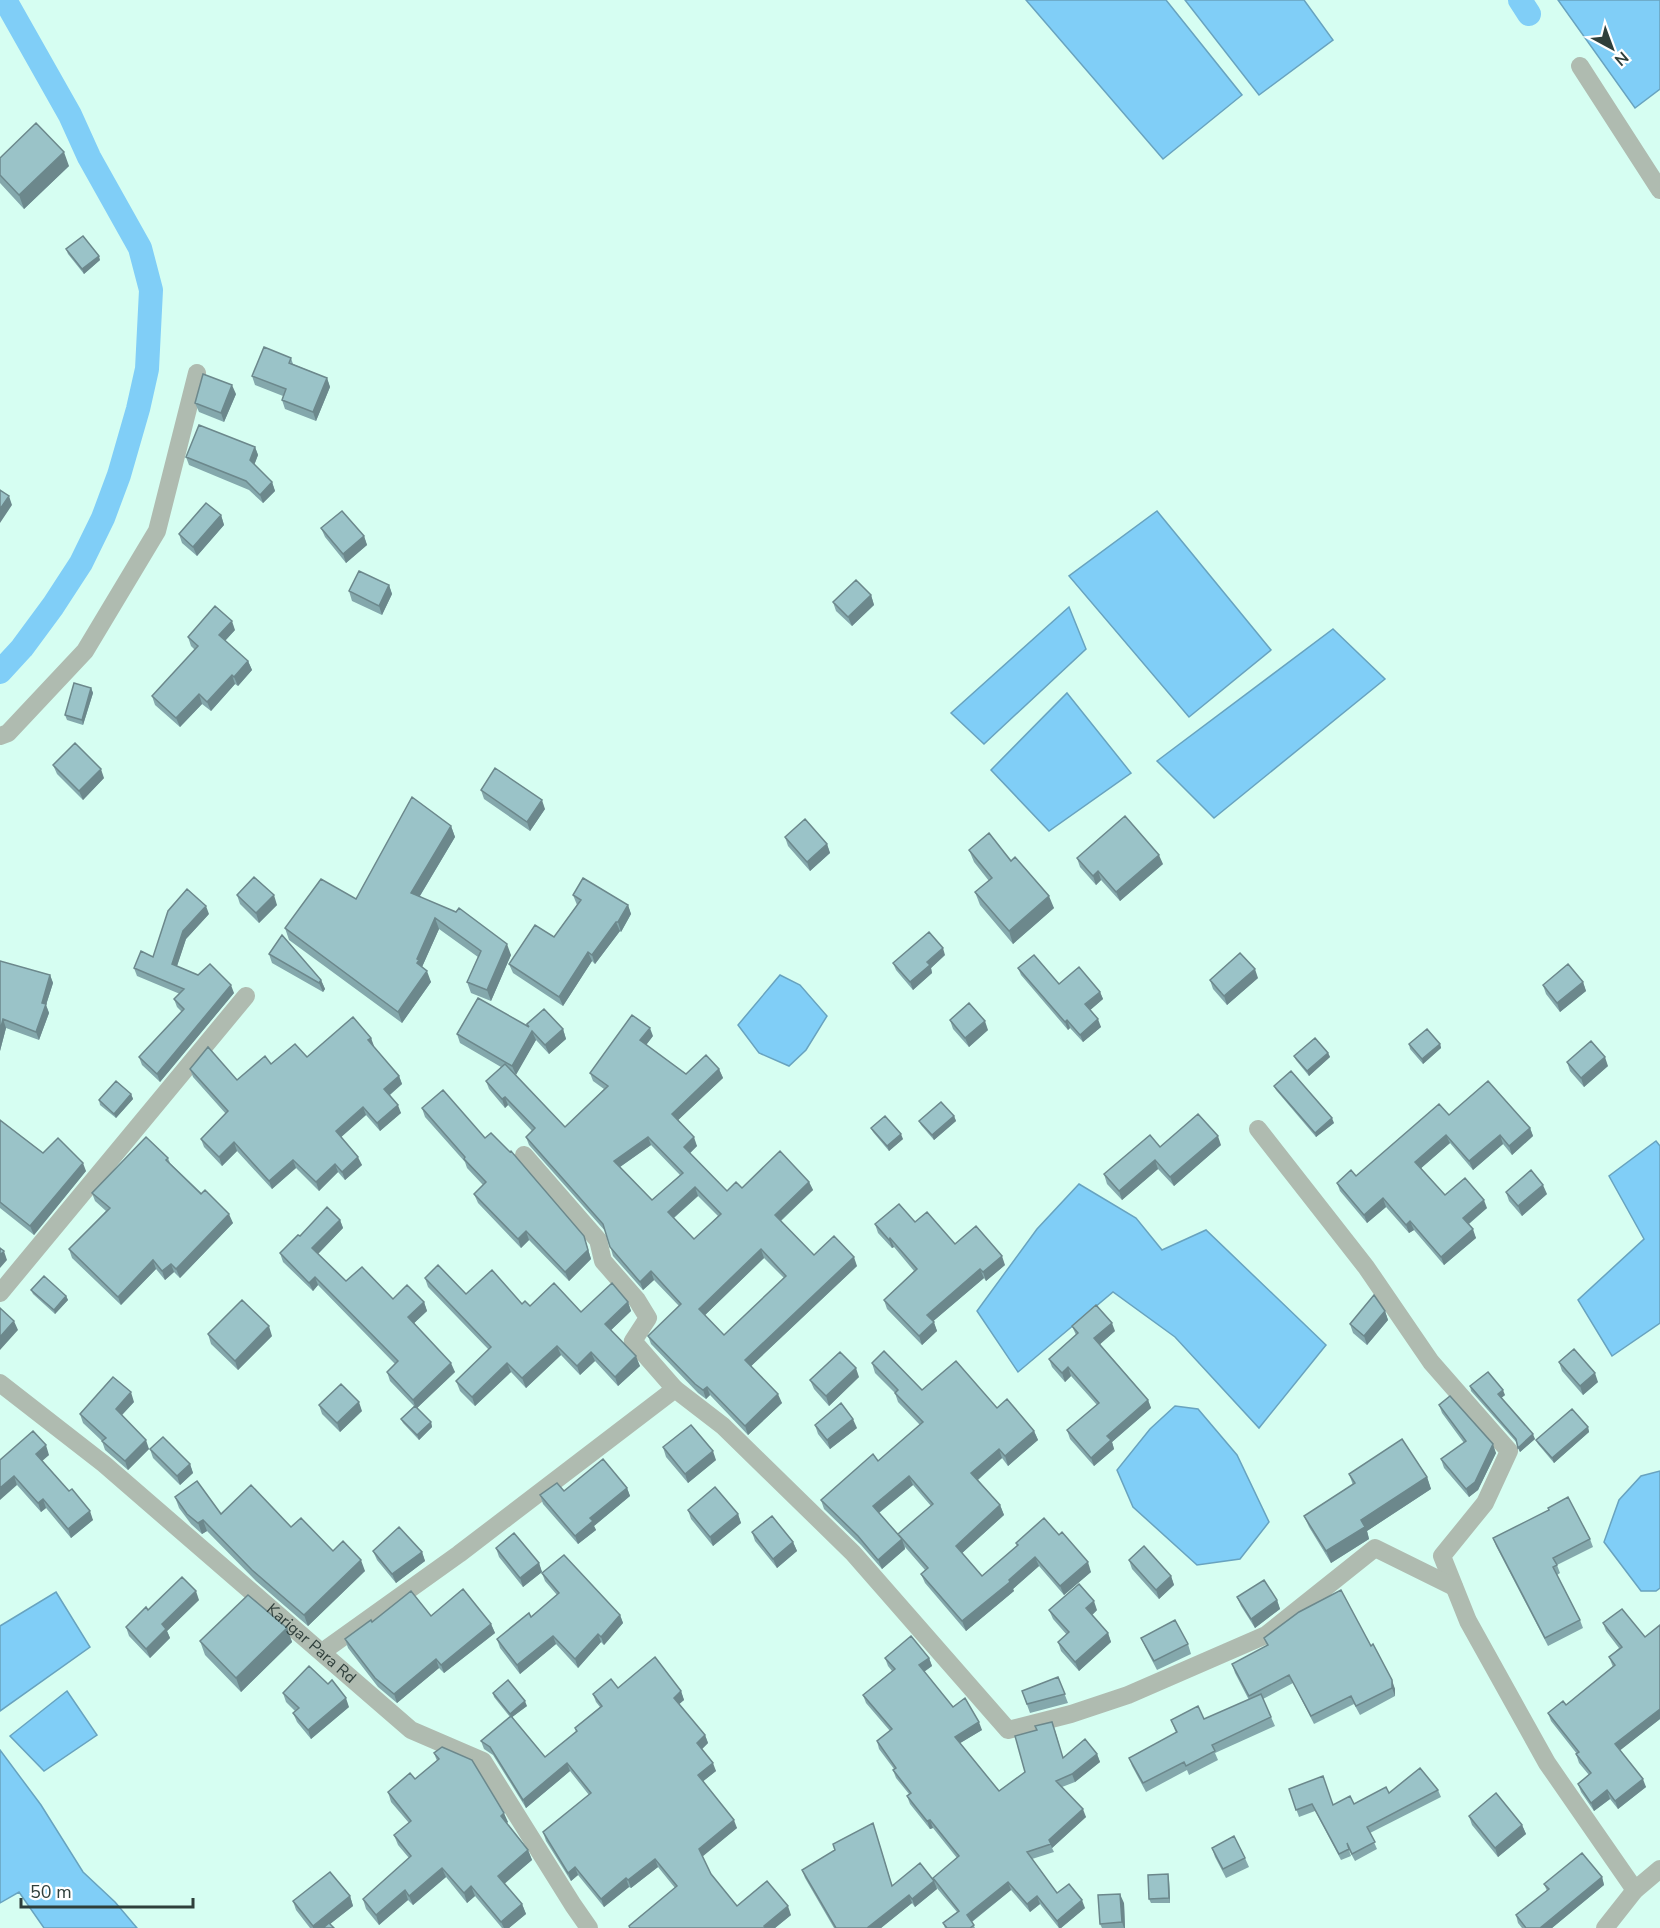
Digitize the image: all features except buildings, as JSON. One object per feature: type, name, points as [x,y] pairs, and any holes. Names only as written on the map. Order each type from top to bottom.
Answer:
[{"type":"street","points":[[1580,66],[1660,189]]},
{"type":"street","points":[[0,736],[8,733],[85,651],[157,531],[197,373]]},
{"type":"street","points":[[0,1293],[246,996]]},
{"type":"street","points":[[1258,1129],[1366,1267],[1431,1362],[1509,1451],[1485,1503],[1442,1556],[1468,1621],[1547,1763],[1635,1890]]},
{"type":"street","points":[[524,1155],[598,1240],[603,1261],[637,1300],[648,1318],[633,1341],[675,1389],[723,1426],[853,1553],[1008,1730],[1071,1714],[1128,1695],[1266,1635],[1375,1548],[1454,1587]]},
{"type":"street","name":"Karigar Para Rd","points":[[0,1383],[104,1464],[411,1730],[483,1761],[589,1928]]},
{"type":"street","points":[[322,1652],[459,1554],[675,1389]]},
{"type":"street","points":[[1605,1928],[1635,1890],[1660,1869]]},
{"type":"water","points":[[1026,0],[1166,0],[1242,95],[1163,159]]},
{"type":"water","points":[[1185,0],[1304,0],[1333,40],[1259,95]]},
{"type":"water","points":[[1558,0],[1660,0],[1660,89],[1635,108]]},
{"type":"water","points":[[1157,511],[1271,650],[1189,717],[1069,576]]},
{"type":"water","points":[[1069,607],[1086,649],[984,744],[951,713]]},
{"type":"water","points":[[1333,629],[1385,679],[1214,818],[1157,761]]},
{"type":"water","points":[[1067,693],[1131,773],[1049,831],[991,770]]},
{"type":"water","points":[[780,975],[800,985],[827,1016],[806,1050],[789,1066],[759,1053],[738,1025]]},
{"type":"water","points":[[1656,1141],[1660,1146],[1660,1323],[1612,1356],[1578,1300],[1644,1239],[1609,1176]]},
{"type":"water","points":[[1079,1184],[1136,1218],[1162,1250],[1206,1230],[1326,1345],[1259,1428],[1175,1337],[1113,1292],[1018,1372],[977,1311],[1037,1229]]},
{"type":"water","points":[[1175,1406],[1198,1409],[1237,1455],[1269,1522],[1240,1559],[1197,1565],[1133,1507],[1117,1470],[1150,1429]]},
{"type":"water","points":[[1660,1471],[1660,1588],[1656,1591],[1641,1591],[1604,1542],[1619,1500],[1641,1476]]},
{"type":"water","points":[[56,1592],[90,1647],[0,1711],[0,1626]]},
{"type":"water","points":[[67,1691],[97,1735],[44,1771],[10,1736]]},
{"type":"water","points":[[0,1750],[41,1805],[83,1872],[115,1902],[137,1928],[44,1928],[19,1892],[0,1903]]},
{"type":"waterway","points":[[0,672],[22,648],[53,606],[81,563],[103,518],[119,475],[147,369],[151,290],[140,248],[89,157],[70,115],[5,0]]},
{"type":"waterway","points":[[1520,0],[1529,14]]}]
